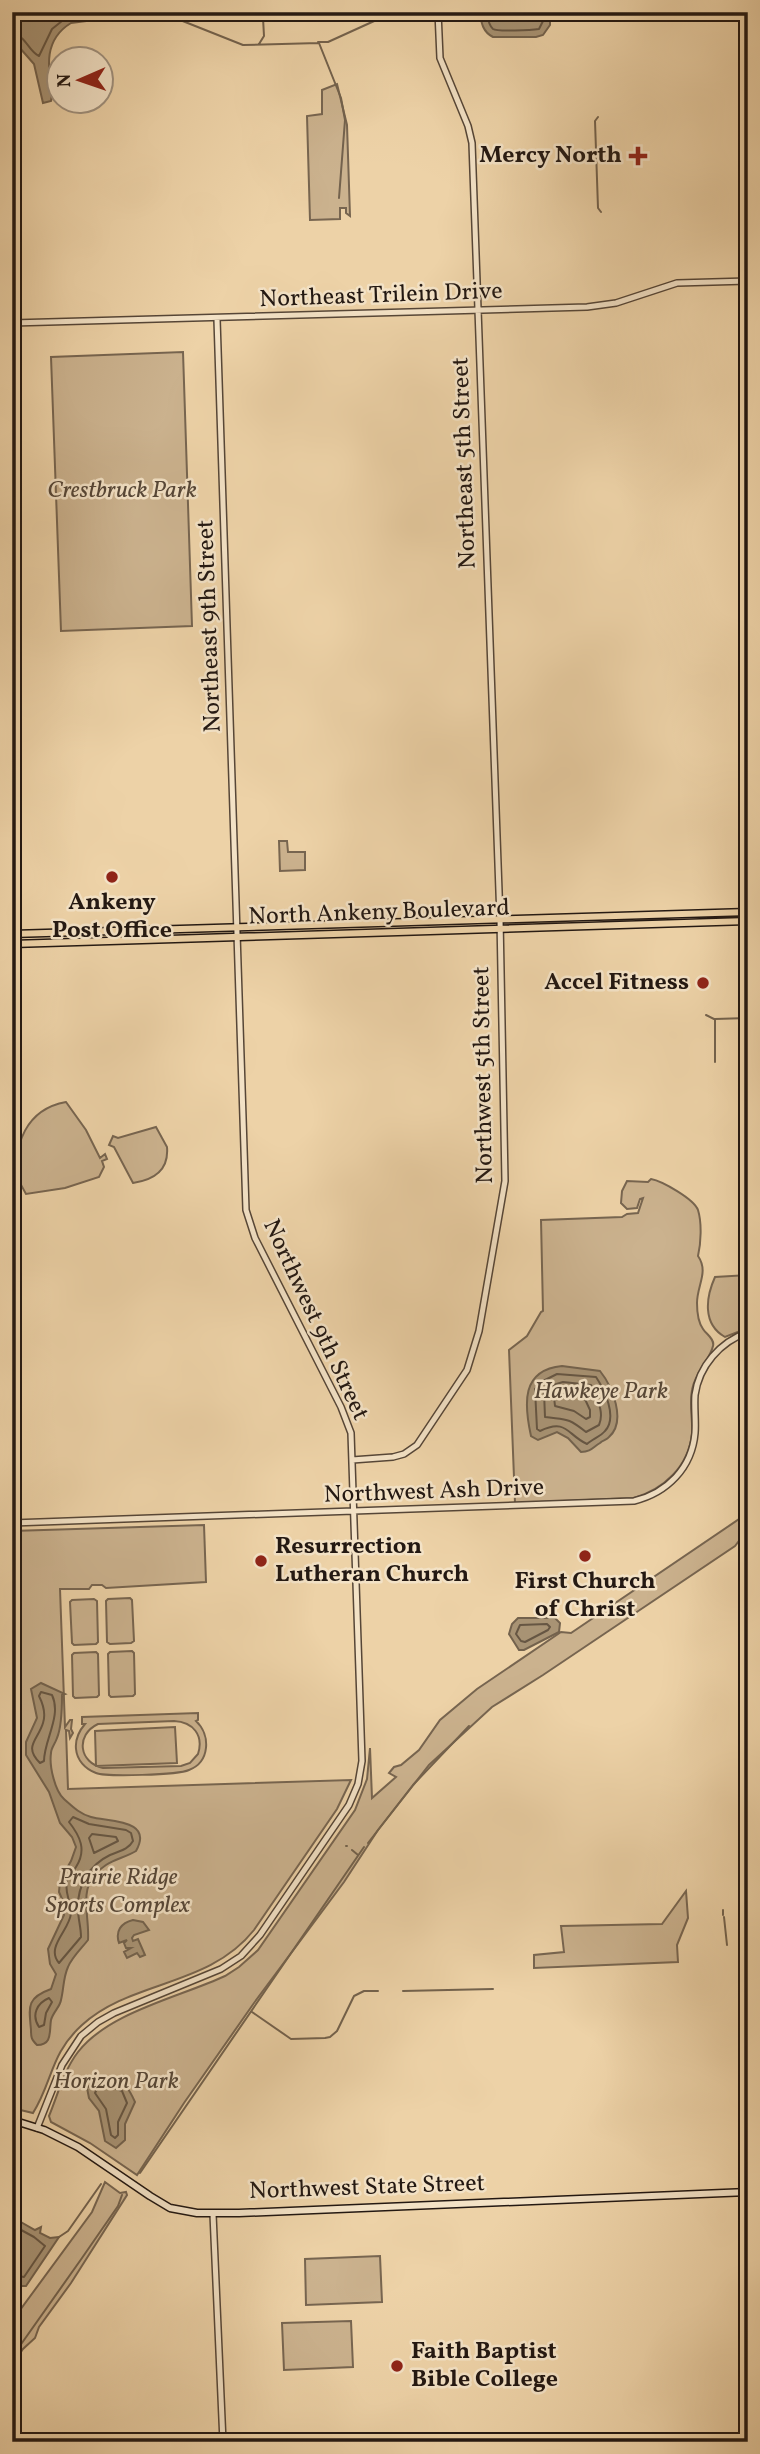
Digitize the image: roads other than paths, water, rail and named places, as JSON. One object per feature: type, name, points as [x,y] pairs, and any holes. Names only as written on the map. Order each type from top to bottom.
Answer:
[{"type":"main road","name":"North Ankeny Boulevard","points":[[12,944],[500,919],[748,912]]},
{"type":"main road","name":"North Ankeny Boulevard","points":[[12,934],[500,928],[748,921]]},
{"type":"main road","name":"Northwest State Street","points":[[12,2119],[78,2147],[166,2206],[192,2213],[748,2192]]},
{"type":"street","name":"Northeast 5th Street","points":[[438,12],[440,58],[468,126],[472,143],[500,919]]},
{"type":"street","name":"Northeast Trilein Drive","points":[[12,323],[601,306],[677,283],[748,281]]},
{"type":"street","name":"Northeast 9th Street","points":[[216,318],[237,932]]},
{"type":"street","name":"Northwest 5th Street","points":[[352,1460],[387,1458],[404,1454],[413,1448],[425,1436],[454,1392],[475,1349],[505,1181],[500,919]]},
{"type":"street","name":"Northwest 9th Street","points":[[37,2128],[57,2074],[81,2036],[108,2016],[221,1969],[241,1956],[260,1935],[349,1805],[358,1784],[362,1761],[351,1433],[249,1222],[246,1205],[237,932]]},
{"type":"street","name":"Northwest Ash Drive","points":[[12,1523],[625,1503],[654,1494],[677,1476],[691,1451],[695,1433],[695,1392],[706,1365],[724,1345],[748,1332]]},
{"type":"street","points":[[213,2214],[223,2442]]},
{"type":"water","points":[[12,12],[125,12],[126,16],[71,23],[62,30],[52,46],[46,46],[46,102],[43,103],[34,64],[12,39]]},
{"type":"water","points":[[480,12],[550,12],[550,25],[543,35],[536,37],[493,37],[483,27]]},
{"type":"water","points":[[562,1366],[600,1371],[616,1404],[617,1422],[614,1430],[607,1439],[587,1451],[581,1452],[568,1438],[557,1432],[538,1440],[531,1436],[527,1401],[532,1381],[549,1369]]},
{"type":"water","points":[[518,1618],[555,1618],[560,1623],[559,1632],[519,1650],[509,1634],[512,1624]]},
{"type":"water","points":[[41,1683],[65,1694],[62,1695],[60,1728],[51,1758],[53,1778],[61,1795],[87,1816],[134,1827],[139,1833],[140,1841],[136,1851],[106,1865],[90,1881],[86,1900],[88,1940],[68,1967],[60,2003],[51,2020],[48,2040],[37,2045],[31,2036],[30,2009],[37,1996],[51,1989],[56,1974],[50,1964],[48,1949],[64,1915],[59,1892],[60,1880],[76,1847],[72,1837],[60,1823],[49,1792],[26,1755],[26,1742],[37,1718],[31,1689]]},
{"type":"water","points":[[133,1920],[143,1922],[149,1930],[132,1938],[133,1941],[138,1939],[145,1955],[140,1957],[137,1953],[127,1958],[124,1952],[131,1948],[126,1948],[124,1943],[127,1940],[119,1943],[118,1935],[122,1925]]},
{"type":"water","points":[[112,2080],[127,2088],[135,2102],[125,2124],[125,2140],[116,2148],[105,2141],[99,2111],[89,2098],[87,2088],[94,2082]]},
{"type":"water","points":[[12,2217],[35,2230],[41,2227],[40,2233],[50,2238],[59,2237],[26,2286],[12,2279]]},
{"type":"waterway","points":[[143,13],[160,12],[243,45],[319,43],[341,98],[345,120],[339,198]]},
{"type":"waterway","points":[[318,42],[328,42],[394,12]]},
{"type":"waterway","points":[[259,44],[264,36],[263,18]]},
{"type":"waterway","points":[[598,117],[595,121],[598,208],[601,212]]},
{"type":"waterway","points":[[706,1015],[714,1019]]},
{"type":"waterway","points":[[715,1062],[715,1019],[748,1018]]},
{"type":"waterway","points":[[368,1843],[413,1785],[469,1726]]},
{"type":"waterway","points":[[140,2173],[364,1847]]},
{"type":"waterway","points":[[352,1850],[358,1855]]},
{"type":"waterway","points":[[723,1910],[723,1915]]},
{"type":"waterway","points":[[724,1917],[727,1945]]},
{"type":"waterway","points":[[403,1991],[493,1989]]},
{"type":"waterway","points":[[252,2012],[291,2039],[325,2038],[337,2031],[354,1996],[364,1991],[378,1991]]},
{"type":"waterway","points":[[59,2237],[68,2231],[101,2184]]},
{"type":"waterway","points":[[12,2357],[118,2206],[122,2195]]},
{"type":"place","name":"Mercy North","points":[[638,156]]},
{"type":"place","name":"Ankeny Post Office","points":[[112,877]]},
{"type":"place","name":"Accel Fitness","points":[[703,983]]},
{"type":"place","name":"First Church of Christ","points":[[585,1556]]},
{"type":"place","name":"Resurrection Lutheran Church","points":[[261,1561]]},
{"type":"place","name":"Faith Baptist Bible College","points":[[397,2366]]},
{"type":"park label","name":"Crestbruck Park","points":[[122,491]]},
{"type":"park label","name":"Hawkeye Park","points":[[601,1392]]},
{"type":"park label","name":"Prairie Ridge Sports Complex","points":[[118,1892]]},
{"type":"park label","name":"Horizon Park","points":[[116,2082]]}]
